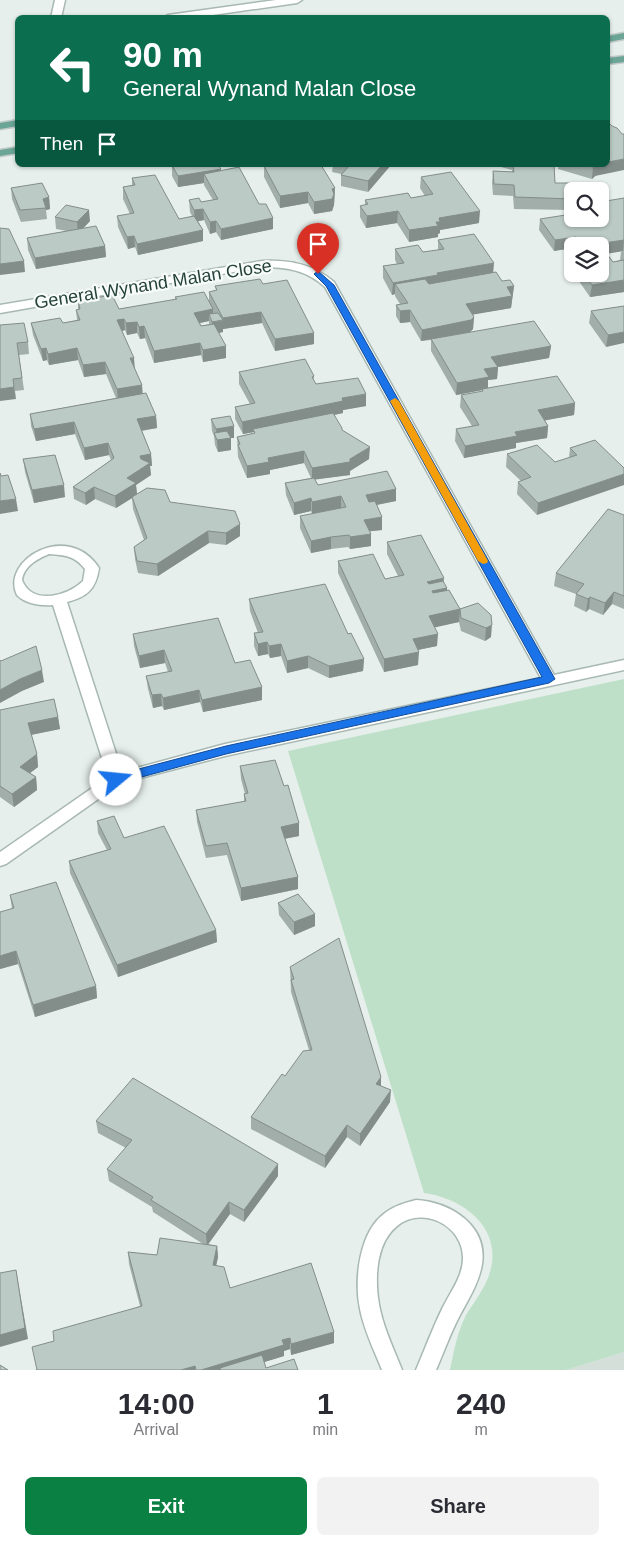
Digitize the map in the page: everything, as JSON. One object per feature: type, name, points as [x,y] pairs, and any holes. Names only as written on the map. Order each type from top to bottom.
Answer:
[{"type":"main road","points":[[610,38],[624,36]]},
{"type":"main road","points":[[610,61],[624,59]]},
{"type":"main road","points":[[0,126],[15,124]]},
{"type":"main road","points":[[0,153],[15,150]]},
{"type":"street","points":[[57,15],[60,0]]},
{"type":"street","points":[[190,15],[297,0]]},
{"type":"street","name":"General Wynand Malan Close","points":[[0,308],[262,264],[303,267],[318,274],[330,285],[549,679]]},
{"type":"street","points":[[48,550],[67,550],[84,557],[92,568],[90,581],[78,593],[59,600],[42,600],[26,595],[16,586],[14,575],[19,564],[32,554],[48,550]]},
{"type":"street","points":[[59,600],[116,780]]},
{"type":"street","points":[[0,860],[116,780],[226,750],[549,679],[624,665]]},
{"type":"street","points":[[392,1370],[372,1317],[368,1297],[370,1260],[380,1230],[391,1219],[405,1211],[420,1208],[436,1210],[449,1215],[469,1235],[473,1248],[473,1261],[468,1281],[451,1312],[426,1370]]},
{"type":"shaded area","points":[[624,1352],[624,1370],[566,1370]]},
{"type":"green space","points":[[624,679],[624,1352],[566,1370],[450,1370],[456,1342],[463,1322],[483,1289],[490,1272],[491,1242],[485,1229],[465,1209],[453,1201],[424,1193],[288,751]]},
{"type":"building","points":[[610,124],[624,134],[624,159],[610,162]]},
{"type":"building","points":[[173,167],[220,167],[221,169],[178,176]]},
{"type":"building","points":[[239,167],[259,204],[266,204],[273,218],[221,229],[216,221],[210,222],[203,209],[194,210],[189,200],[199,198],[201,202],[218,199],[204,174]]},
{"type":"building","points":[[265,167],[322,167],[335,188],[332,189],[334,194],[332,199],[314,202],[308,192],[280,196]]},
{"type":"building","points":[[348,167],[380,167],[368,181],[341,175]]},
{"type":"building","points":[[513,167],[554,167],[555,183],[564,183],[564,199],[515,197],[514,185],[494,184],[493,171],[514,172]]},
{"type":"building","points":[[451,172],[480,211],[439,218],[440,222],[436,222],[438,226],[409,230],[398,211],[367,216],[360,206],[368,204],[365,200],[408,193],[411,198],[433,194],[421,177]]},
{"type":"building","points":[[155,175],[179,219],[194,216],[203,230],[137,244],[134,236],[127,237],[117,216],[134,213],[123,187],[135,185],[132,178]]},
{"type":"building","points":[[42,183],[49,197],[43,199],[46,208],[20,210],[11,188]]},
{"type":"building","points":[[624,198],[624,240],[609,242],[609,237],[564,237],[564,239],[555,240],[540,219],[564,215],[564,227],[609,227],[609,200]]},
{"type":"building","points":[[66,205],[89,210],[77,222],[55,217]]},
{"type":"building","points":[[96,226],[105,246],[35,258],[27,238]]},
{"type":"building","points":[[0,228],[9,229],[24,261],[0,264]]},
{"type":"building","points":[[474,234],[494,263],[393,283],[383,266],[404,263],[395,249],[418,245],[423,252],[444,249],[438,240]]},
{"type":"building","points":[[609,257],[613,262],[624,260],[624,280],[592,285],[590,282],[609,282]]},
{"type":"building","points":[[496,272],[502,281],[510,280],[514,286],[507,287],[512,296],[466,304],[474,317],[471,320],[422,330],[410,310],[400,311],[396,305],[408,303],[395,284],[425,279],[429,284]]},
{"type":"building","points":[[260,279],[263,284],[287,280],[314,333],[275,339],[261,312],[223,318],[209,292],[217,290],[215,286]]},
{"type":"building","points":[[204,292],[213,309],[194,313],[201,326],[214,324],[226,346],[203,350],[200,343],[154,351],[144,326],[139,327],[137,322],[126,323],[124,319],[117,320],[134,358],[130,358],[142,385],[117,389],[105,362],[83,365],[77,348],[48,354],[46,348],[41,349],[31,323],[60,318],[63,323],[80,320],[76,310],[80,309],[78,301],[112,295],[119,309],[177,299],[175,297]]},
{"type":"building","points":[[624,306],[624,332],[608,335],[591,311]]},
{"type":"building","points":[[218,313],[223,320],[212,322],[209,314]]},
{"type":"building","points":[[534,321],[551,346],[491,357],[498,367],[484,369],[489,377],[457,383],[431,339]]},
{"type":"building","points":[[24,323],[28,342],[17,343],[22,378],[13,379],[14,387],[0,389],[0,325]]},
{"type":"building","points":[[305,359],[316,384],[358,378],[366,394],[342,398],[343,401],[242,422],[235,407],[255,403],[239,372]]},
{"type":"building","points":[[557,376],[575,403],[538,410],[548,426],[515,432],[517,436],[465,446],[456,429],[479,425],[461,395],[483,391],[482,389]]},
{"type":"building","points":[[146,393],[156,416],[137,419],[151,454],[140,456],[141,459],[150,463],[127,478],[136,483],[115,496],[94,487],[85,493],[73,487],[114,458],[108,443],[84,448],[74,422],[34,429],[30,414]]},
{"type":"building","points":[[333,413],[342,430],[370,447],[350,459],[350,462],[312,468],[304,451],[268,458],[269,462],[247,466],[238,445],[240,444],[237,437],[255,433],[253,429]]},
{"type":"building","points":[[230,416],[234,426],[216,429],[211,419]]},
{"type":"building","points":[[227,431],[231,438],[217,440],[214,433]]},
{"type":"building","points":[[595,440],[624,468],[624,474],[538,503],[518,482],[531,477],[507,454],[537,445],[555,462],[577,455],[570,448]]},
{"type":"building","points":[[55,455],[64,485],[32,490],[23,459]]},
{"type":"building","points":[[387,471],[396,489],[366,495],[369,502],[375,501],[382,517],[364,520],[371,534],[331,537],[311,541],[300,516],[346,507],[341,496],[312,502],[311,498],[294,503],[285,483],[314,478],[318,485]]},
{"type":"building","points":[[0,473],[1,476],[8,475],[16,499],[0,501]]},
{"type":"building","points":[[147,488],[165,490],[170,502],[235,511],[240,524],[226,533],[208,531],[157,564],[137,561],[134,547],[147,538],[132,497]]},
{"type":"building","points":[[608,509],[624,515],[624,596],[614,592],[605,603],[576,594],[584,584],[556,573]]},
{"type":"building","points":[[421,535],[444,578],[427,582],[429,584],[443,581],[447,588],[432,591],[433,593],[449,590],[460,609],[429,616],[438,634],[413,639],[419,652],[384,659],[338,561],[373,554],[385,579],[404,575],[387,542]]},
{"type":"building","points":[[325,584],[348,634],[351,633],[364,659],[329,666],[308,656],[287,661],[281,644],[269,646],[267,642],[258,644],[254,633],[263,632],[249,599]]},
{"type":"building","points":[[478,603],[491,615],[492,625],[486,628],[461,618],[460,609]]},
{"type":"building","points":[[218,618],[235,663],[250,660],[262,687],[202,700],[199,690],[163,698],[161,694],[152,695],[146,676],[172,671],[164,650],[139,656],[133,634]]},
{"type":"building","points":[[36,646],[42,670],[0,690],[0,660]]},
{"type":"building","points":[[54,699],[58,717],[28,723],[37,754],[20,767],[36,777],[12,794],[0,786],[0,710]]},
{"type":"building","points":[[275,760],[284,786],[288,785],[299,823],[281,827],[298,877],[241,888],[227,843],[206,846],[196,810],[246,801],[244,794],[248,793],[240,766]]},
{"type":"building","points":[[114,816],[124,838],[164,826],[216,930],[117,965],[69,861],[111,849],[97,821]]},
{"type":"building","points":[[56,882],[96,986],[33,1005],[16,951],[0,956],[0,912],[14,908],[10,895]]},
{"type":"building","points":[[298,894],[315,914],[294,922],[278,903]]},
{"type":"building","points":[[339,938],[381,1077],[376,1084],[391,1090],[360,1134],[347,1125],[325,1156],[251,1117],[282,1074],[285,1076],[303,1051],[312,1050],[291,980],[294,979],[290,967]]},
{"type":"building","points":[[133,1078],[278,1164],[244,1210],[229,1202],[206,1234],[151,1200],[153,1197],[107,1169],[132,1140],[96,1121]]},
{"type":"building","points":[[160,1238],[217,1246],[213,1265],[224,1267],[230,1288],[311,1263],[334,1332],[291,1344],[290,1338],[282,1340],[284,1345],[201,1370],[196,1370],[195,1366],[181,1370],[37,1370],[32,1347],[54,1341],[53,1331],[142,1306],[128,1252],[157,1255]]},
{"type":"building","points":[[16,1270],[25,1328],[0,1335],[0,1273]]},
{"type":"building","points":[[262,1355],[266,1368],[294,1359],[298,1370],[221,1370],[220,1368]]},
{"type":"building","points":[[0,1365],[8,1370],[0,1370]]},
{"type":"slow traffic","points":[[395,401],[483,561]]},
{"type":"route","points":[[116,780],[226,750],[549,679],[330,285],[318,274]]}]
